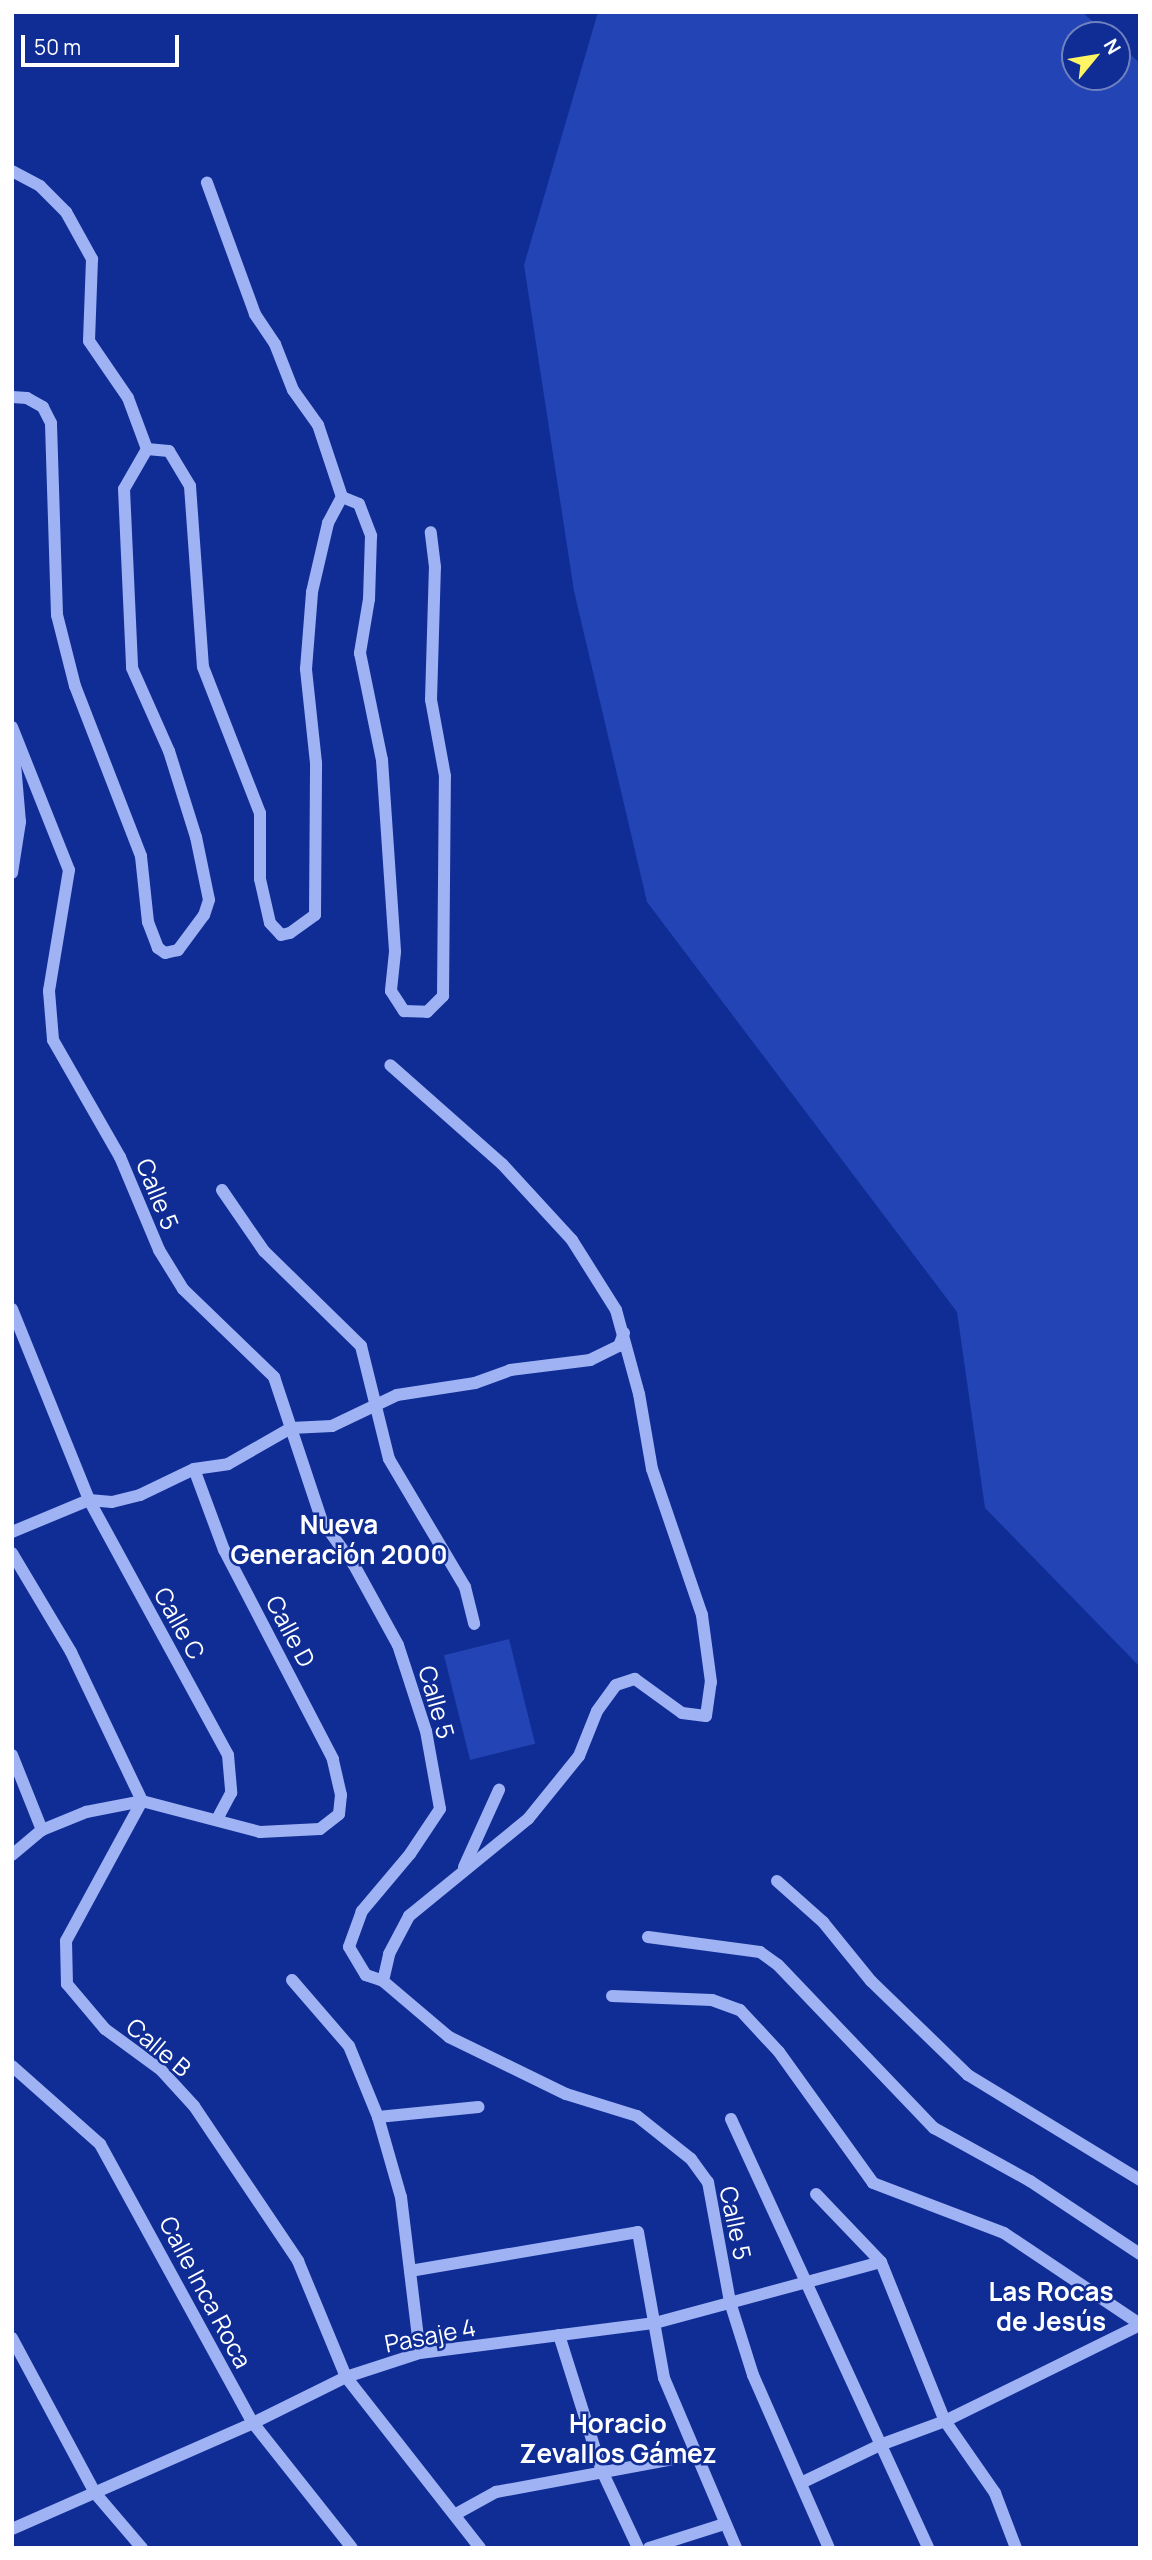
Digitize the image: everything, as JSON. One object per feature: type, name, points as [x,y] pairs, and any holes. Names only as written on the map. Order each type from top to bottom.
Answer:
[{"type":"street","points":[[12,172],[40,186],[66,212],[92,259],[89,341],[128,398],[147,449]]},
{"type":"street","points":[[147,449],[169,451],[190,486],[204,667],[260,813],[260,879],[270,923],[281,935],[315,915],[316,763],[306,669],[312,592],[328,523],[342,498],[318,425],[293,390],[275,344],[250,303],[207,183]]},
{"type":"street","points":[[12,397],[27,398],[43,407],[51,423],[57,615],[75,686],[141,856],[148,922],[158,948],[166,953],[178,950],[194,930],[209,900],[196,837],[169,751],[132,668],[124,489],[147,449]]},
{"type":"street","points":[[342,498],[359,504],[371,536],[369,599],[360,653],[382,760],[394,952],[391,992],[404,1012],[427,1012],[443,996],[445,776],[431,700],[435,567],[432,531]]},
{"type":"street","points":[[12,728],[20,822],[12,873]]},
{"type":"street","name":"Calle 5","points":[[12,728],[69,870],[49,991],[53,1040],[120,1157],[159,1250],[183,1289],[274,1377],[322,1521],[354,1565],[398,1645],[426,1731],[440,1809],[410,1854],[362,1911],[349,1947],[366,1975],[383,1980],[449,2037],[566,2094],[637,2116],[691,2159],[708,2182],[730,2302],[753,2375],[829,2548]]},
{"type":"street","points":[[383,1980],[389,1954],[409,1916],[528,1819],[579,1756],[597,1712],[616,1685],[635,1679],[682,1713],[706,1716],[711,1682],[702,1615],[652,1469],[624,1333],[616,1310],[572,1240],[502,1164],[390,1065]]},
{"type":"street","points":[[222,1191],[264,1251],[361,1346],[388,1459],[465,1587],[474,1624]]},
{"type":"street","name":"Calle C","points":[[12,1309],[89,1500],[229,1755],[231,1793],[217,1819]]},
{"type":"street","points":[[12,1532],[89,1500],[112,1502],[140,1495],[194,1469],[228,1464],[291,1429],[332,1426],[397,1395],[475,1383],[510,1370],[590,1360],[619,1346],[624,1333]]},
{"type":"street","name":"Calle D","points":[[194,1469],[224,1550],[333,1759],[341,1795],[339,1814],[320,1829],[260,1832],[217,1819]]},
{"type":"street","points":[[12,1553],[71,1652],[142,1801]]},
{"type":"street","points":[[12,1755],[42,1829]]},
{"type":"street","points":[[463,1871],[499,1790]]},
{"type":"street","points":[[12,1855],[42,1829],[86,1812],[142,1801],[217,1819]]},
{"type":"street","name":"Calle B","points":[[142,1801],[66,1941],[67,1984],[105,2029],[170,2079],[247,2181],[298,2262],[346,2377],[480,2548]]},
{"type":"street","points":[[777,1881],[823,1922],[871,1981],[968,2075],[1140,2180]]},
{"type":"street","points":[[648,1937],[760,1952],[778,1965],[934,2128],[1041,2188],[1140,2254]]},
{"type":"street","points":[[292,1980],[349,2046],[378,2117],[401,2197],[420,2353]]},
{"type":"street","points":[[612,1996],[712,2000],[740,2010],[779,2052],[873,2183],[1004,2233],[1140,2325],[945,2421],[880,2445],[801,2483]]},
{"type":"street","name":"Calle Inca Roca","points":[[12,2066],[100,2144],[253,2423],[352,2548]]},
{"type":"street","points":[[378,2117],[479,2107]]},
{"type":"street","points":[[731,2119],[810,2284],[928,2548]]},
{"type":"street","points":[[816,2194],[881,2262],[945,2421],[995,2493],[1016,2548]]},
{"type":"street","points":[[410,2271],[638,2232],[664,2378],[736,2548]]},
{"type":"street","name":"Pasaje 4","points":[[12,2529],[253,2423],[346,2377],[420,2353],[655,2323],[810,2284],[881,2262]]},
{"type":"street","points":[[559,2335],[602,2471],[638,2548]]},
{"type":"street","points":[[12,2338],[95,2493],[142,2548]]},
{"type":"street","points":[[456,2514],[496,2492],[695,2455]]},
{"type":"street","points":[[649,2548],[724,2524]]},
{"type":"shaded area","points":[[598,12],[1082,12],[1092,21],[1061,21],[1061,91],[1131,91],[1131,55],[1140,63],[1140,1667],[985,1508],[957,1312],[647,902],[574,591],[524,265]]},
{"type":"shaded area","points":[[509,1639],[535,1744],[470,1760],[444,1655]]},
{"type":"district","name":"Nueva Generación 2000","points":[[339,1540]]},
{"type":"district","name":"Las Rocas de Jesús","points":[[1051,2307]]},
{"type":"district","name":"Horacio Zevallos Gámez","points":[[618,2439]]}]
